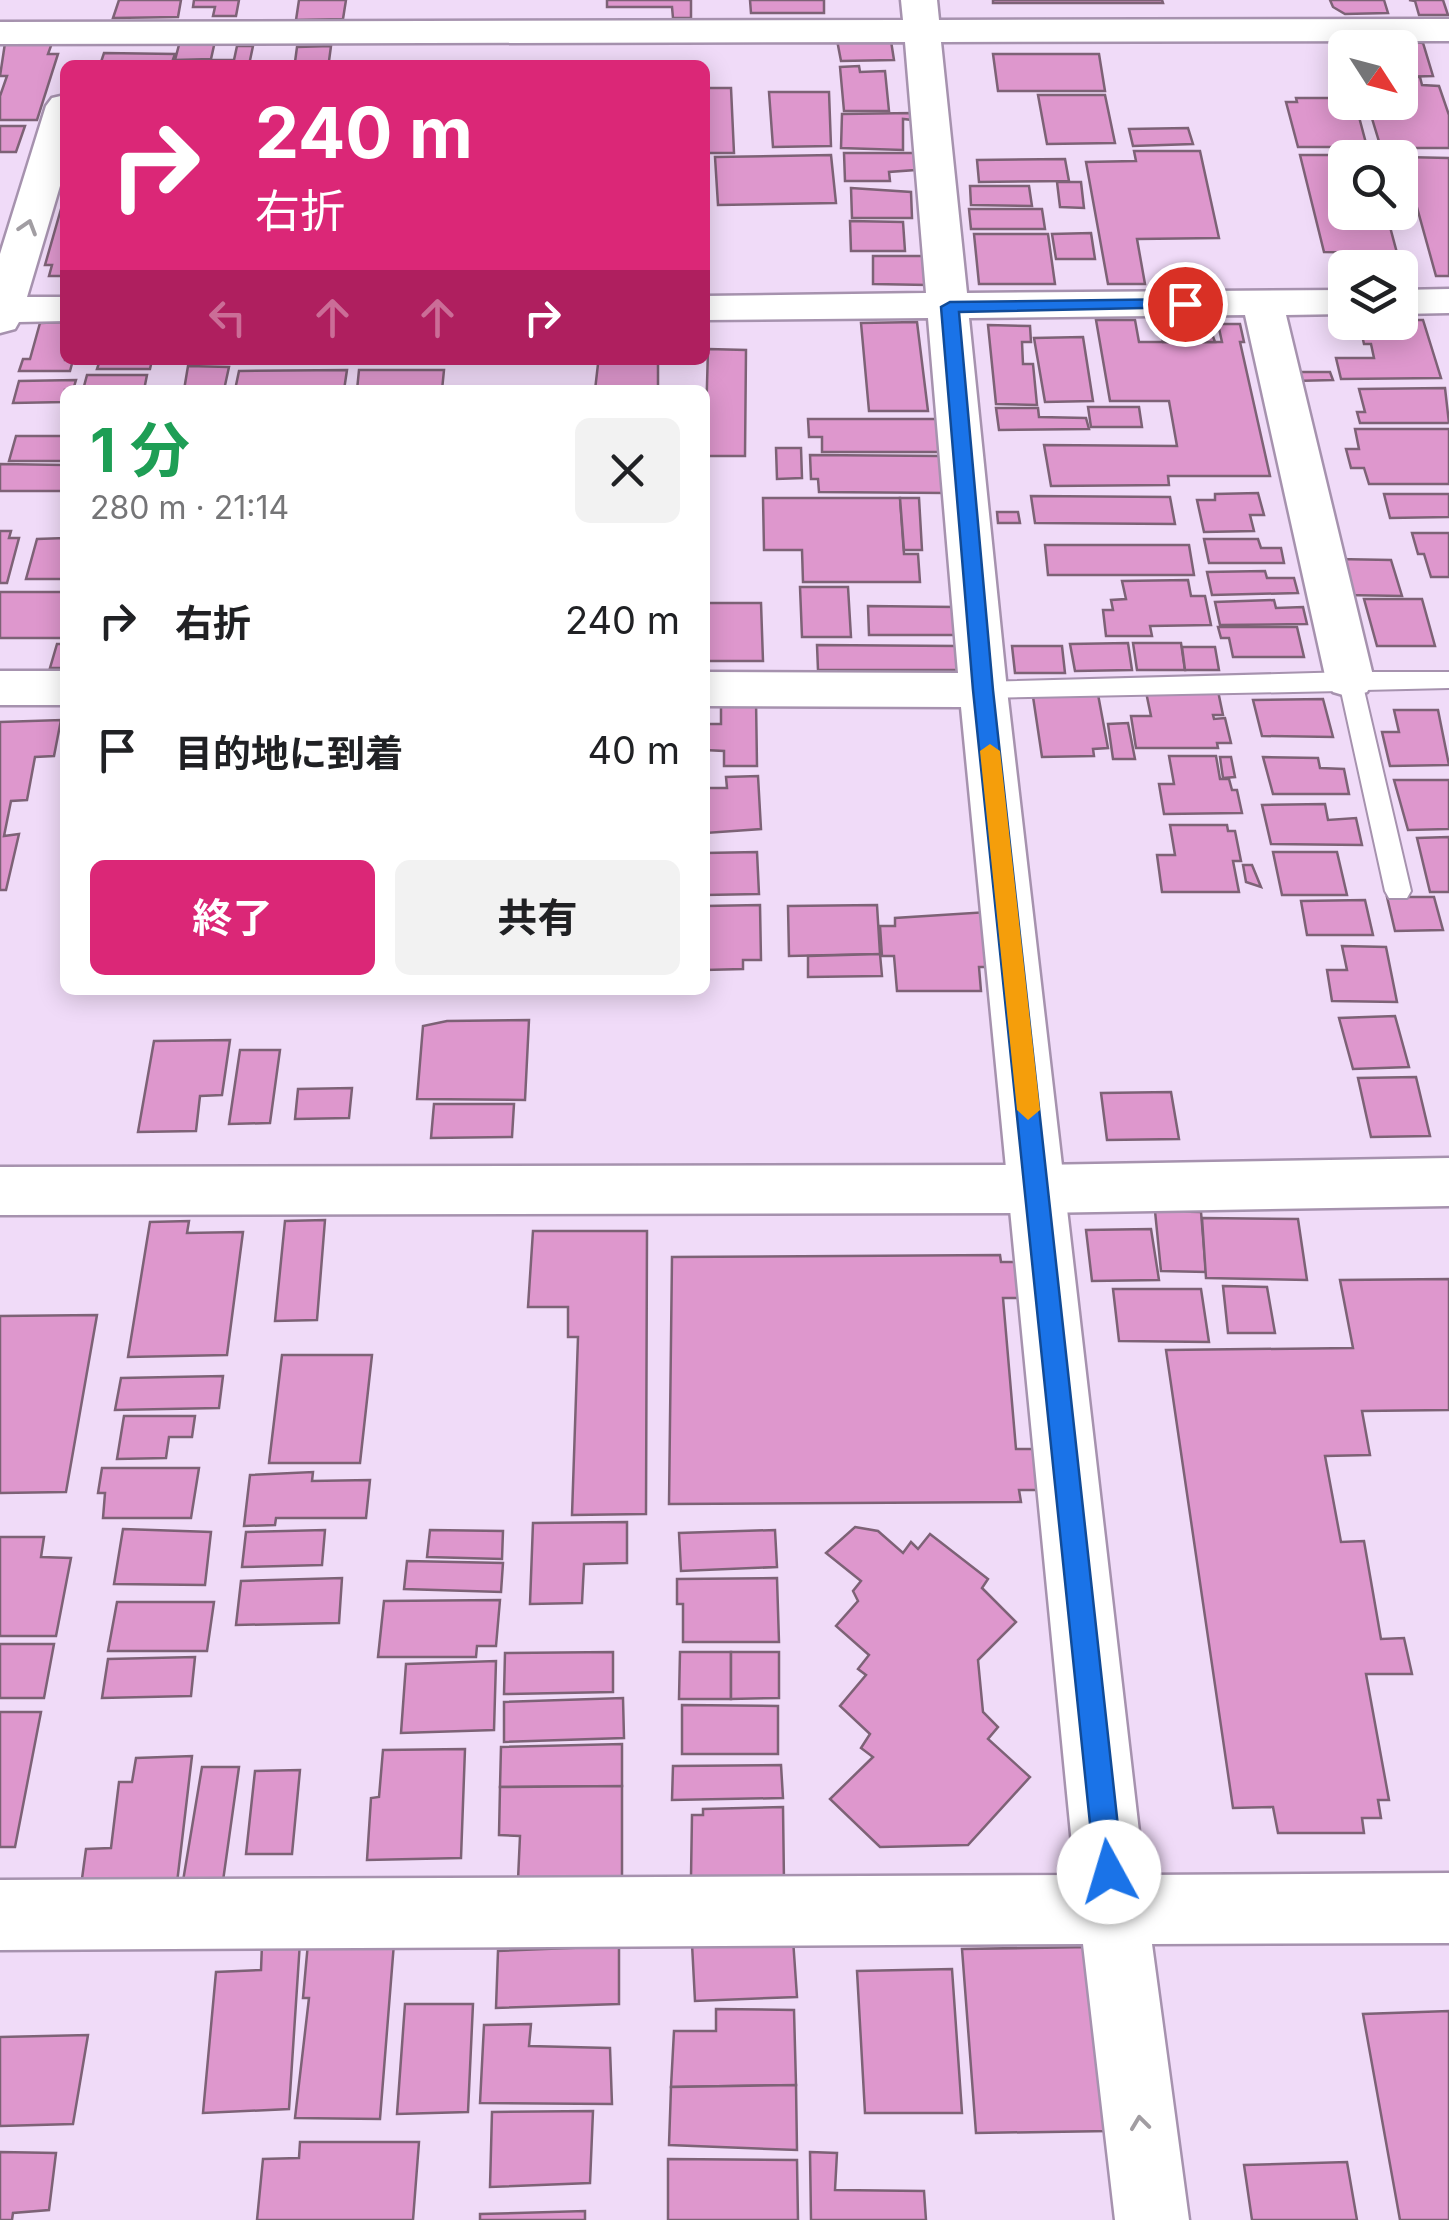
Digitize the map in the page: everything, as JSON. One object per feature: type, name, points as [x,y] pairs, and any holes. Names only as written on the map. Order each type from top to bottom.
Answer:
[{"type":"street","points":[[921,17],[983,690],[1113,1909],[1152,2220]]},
{"type":"street","points":[[0,32],[921,17],[1449,30]]},
{"type":"street","points":[[60,122],[1,313],[60,310]]},
{"type":"street","points":[[1418,302],[1449,301]]},
{"type":"street","points":[[710,308],[1328,302]]},
{"type":"street","points":[[1263,303],[1350,680]]},
{"type":"street","points":[[0,688],[60,688]]},
{"type":"street","points":[[710,689],[983,690]]},
{"type":"street","points":[[0,1191],[1036,1189],[1449,1182]]},
{"type":"street","points":[[0,1916],[1449,1908]]},
{"type":"lane","points":[[1350,680],[1398,891]]},
{"type":"lane","points":[[983,690],[1449,680]]},
{"type":"building","points":[[119,0],[181,0],[178,17],[113,18]]},
{"type":"building","points":[[194,0],[239,0],[236,16],[213,16],[215,7],[193,7]]},
{"type":"building","points":[[299,0],[346,0],[343,19],[296,20]]},
{"type":"building","points":[[607,0],[691,0],[691,18],[673,18],[672,7],[607,7]]},
{"type":"building","points":[[750,0],[824,0],[824,13],[751,13]]},
{"type":"building","points":[[1162,0],[1163,3],[993,3]]},
{"type":"building","points":[[1330,0],[1384,0],[1388,13],[1345,14],[1333,7]]},
{"type":"building","points":[[1409,0],[1443,0],[1448,15],[1419,15],[1415,1]]},
{"type":"building","points":[[836,35],[891,41],[894,60],[841,61]]},
{"type":"building","points":[[180,41],[215,41],[211,59],[175,60]]},
{"type":"building","points":[[1418,42],[1423,43],[1433,76],[1418,76]]},
{"type":"building","points":[[5,43],[52,43],[48,54],[58,54],[37,120],[0,120],[0,96],[7,76],[0,76]]},
{"type":"building","points":[[237,46],[253,46],[250,60],[234,60]]},
{"type":"building","points":[[331,46],[329,60],[295,60],[297,47]]},
{"type":"building","points":[[104,53],[175,54],[173,60],[102,60]]},
{"type":"building","points":[[993,54],[1099,54],[1105,91],[998,91]]},
{"type":"building","points":[[859,66],[860,72],[885,71],[889,111],[844,111],[840,67]]},
{"type":"building","points":[[1418,77],[1422,85],[1439,86],[1449,115],[1449,148],[1418,148],[1418,140],[1379,140],[1372,120],[1418,120]]},
{"type":"building","points":[[710,88],[731,88],[734,153],[710,153]]},
{"type":"building","points":[[769,92],[829,92],[831,146],[773,147]]},
{"type":"building","points":[[1038,95],[1105,95],[1115,143],[1047,144]]},
{"type":"building","points":[[1296,98],[1328,98],[1328,120],[1360,120],[1365,140],[1328,140],[1328,147],[1298,147],[1286,102],[1297,102]]},
{"type":"building","points":[[913,113],[913,120],[903,119],[903,150],[841,148],[842,114]]},
{"type":"building","points":[[0,126],[25,126],[16,152],[0,152]]},
{"type":"building","points":[[1188,128],[1193,144],[1133,146],[1129,129]]},
{"type":"building","points":[[1134,151],[1200,151],[1219,238],[1137,239],[1145,284],[1108,284],[1086,162],[1136,161]]},
{"type":"building","points":[[844,153],[915,153],[915,170],[889,172],[890,181],[845,181]]},
{"type":"building","points":[[831,155],[836,203],[718,205],[715,157]]},
{"type":"building","points":[[1300,155],[1328,155],[1328,230],[1391,230],[1396,250],[1324,252]]},
{"type":"building","points":[[1418,157],[1449,158],[1449,276],[1436,276],[1418,211]]},
{"type":"building","points":[[1065,159],[1069,181],[979,182],[977,160]]},
{"type":"building","points":[[1057,182],[1081,182],[1084,208],[1060,207]]},
{"type":"building","points":[[970,186],[1029,186],[1032,206],[971,205]]},
{"type":"building","points":[[851,188],[911,192],[912,218],[852,218]]},
{"type":"building","points":[[969,209],[1042,209],[1045,229],[971,229]]},
{"type":"building","points":[[60,212],[60,276],[49,276],[52,265],[45,265]]},
{"type":"building","points":[[850,221],[903,222],[905,251],[851,251]]},
{"type":"building","points":[[1091,233],[1095,259],[1056,259],[1052,234]]},
{"type":"building","points":[[974,234],[1048,234],[1055,284],[979,284]]},
{"type":"building","points":[[873,256],[927,256],[928,285],[873,284]]},
{"type":"building","points":[[1096,320],[1135,320],[1139,342],[1222,342],[1218,324],[1240,324],[1244,342],[1240,342],[1270,476],[1168,476],[1169,485],[1051,486],[1044,445],[1177,446],[1169,401],[1110,401]]},
{"type":"building","points":[[1418,320],[1423,320],[1441,378],[1341,379],[1336,358],[1374,358],[1371,344],[1364,344],[1363,340],[1418,340]]},
{"type":"building","points":[[60,322],[60,365],[72,365],[70,371],[19,371],[23,359],[30,359],[40,323]]},
{"type":"building","points":[[917,322],[928,411],[869,411],[861,323]]},
{"type":"building","points":[[988,325],[1030,326],[1031,342],[1022,342],[1023,364],[1033,364],[1037,405],[996,404]]},
{"type":"building","points":[[1211,331],[1215,342],[1163,342],[1161,332]]},
{"type":"building","points":[[1083,337],[1093,401],[1045,402],[1034,338]]},
{"type":"building","points":[[710,349],[746,350],[745,456],[710,456],[710,385],[707,385]]},
{"type":"building","points":[[98,365],[151,365],[150,369],[97,369]]},
{"type":"building","points":[[598,365],[658,365],[658,385],[596,385]]},
{"type":"building","points":[[188,366],[229,367],[225,385],[185,385]]},
{"type":"building","points":[[347,370],[345,385],[236,385],[239,371]]},
{"type":"building","points":[[359,370],[444,370],[442,385],[358,385]]},
{"type":"building","points":[[1291,372],[1330,372],[1333,380],[1294,381]]},
{"type":"building","points":[[87,375],[147,375],[145,385],[84,385]]},
{"type":"building","points":[[76,380],[74,385],[60,385],[60,402],[13,403],[19,381]]},
{"type":"building","points":[[1445,388],[1449,423],[1360,423],[1357,412],[1365,412],[1359,389]]},
{"type":"building","points":[[1088,407],[1139,407],[1142,427],[1091,427]]},
{"type":"building","points":[[996,408],[1038,408],[1039,417],[1086,418],[1089,429],[999,430]]},
{"type":"building","points":[[808,419],[939,419],[941,452],[822,452],[822,437],[809,437]]},
{"type":"building","points":[[1355,429],[1449,429],[1449,484],[1369,484],[1364,468],[1351,468],[1346,449],[1359,449]]},
{"type":"building","points":[[16,436],[60,436],[60,461],[9,461]]},
{"type":"building","points":[[776,448],[801,448],[802,478],[777,479]]},
{"type":"building","points":[[810,455],[941,456],[944,493],[819,492],[818,479],[811,479]]},
{"type":"building","points":[[0,464],[60,465],[60,491],[0,491]]},
{"type":"building","points":[[1258,493],[1264,515],[1250,515],[1254,531],[1204,532],[1197,500],[1215,500],[1215,494]]},
{"type":"building","points":[[1384,494],[1449,494],[1449,517],[1390,518]]},
{"type":"building","points":[[1031,496],[1170,497],[1175,524],[1035,523]]},
{"type":"building","points":[[763,498],[900,498],[904,554],[918,554],[920,582],[803,582],[802,550],[764,550]]},
{"type":"building","points":[[900,498],[919,498],[922,550],[904,550]]},
{"type":"building","points":[[997,512],[1018,512],[1020,523],[998,523]]},
{"type":"building","points":[[0,531],[11,531],[9,538],[19,538],[7,583],[0,583]]},
{"type":"building","points":[[1412,533],[1449,533],[1449,577],[1431,577]]},
{"type":"building","points":[[60,538],[60,579],[26,579],[37,539]]},
{"type":"building","points":[[1204,539],[1258,539],[1261,548],[1281,548],[1284,563],[1209,563]]},
{"type":"building","points":[[1045,545],[1189,545],[1194,575],[1048,575]]},
{"type":"building","points":[[1336,559],[1391,560],[1402,596],[1344,595]]},
{"type":"building","points":[[1265,571],[1267,578],[1294,578],[1298,593],[1212,595],[1207,572]]},
{"type":"building","points":[[1188,580],[1191,596],[1205,596],[1211,625],[1150,626],[1152,636],[1106,636],[1103,610],[1113,610],[1111,600],[1126,599],[1122,581]]},
{"type":"building","points":[[800,587],[848,587],[851,637],[802,637]]},
{"type":"building","points":[[0,592],[60,592],[60,638],[0,638]]},
{"type":"building","points":[[1364,599],[1422,599],[1435,646],[1377,646]]},
{"type":"building","points":[[1274,600],[1276,608],[1303,607],[1307,624],[1220,625],[1215,602]]},
{"type":"building","points":[[710,603],[761,603],[763,661],[710,661]]},
{"type":"building","points":[[868,606],[956,607],[959,635],[869,635]]},
{"type":"building","points":[[1218,627],[1297,627],[1304,657],[1233,657],[1229,638],[1221,638]]},
{"type":"building","points":[[1128,643],[1132,670],[1075,671],[1070,644]]},
{"type":"building","points":[[1133,643],[1181,643],[1185,670],[1137,670]]},
{"type":"building","points":[[57,644],[60,644],[60,668],[50,668]]},
{"type":"building","points":[[817,645],[958,646],[959,670],[818,670]]},
{"type":"building","points":[[1012,646],[1062,646],[1065,673],[1015,673]]},
{"type":"building","points":[[1182,647],[1215,647],[1219,670],[1185,670]]},
{"type":"building","points":[[1097,689],[1108,748],[1093,749],[1094,756],[1042,757],[1032,690]]},
{"type":"building","points":[[1218,691],[1223,715],[1213,715],[1214,719],[1225,718],[1231,743],[1217,743],[1218,748],[1136,748],[1131,716],[1151,716],[1146,692]]},
{"type":"building","points":[[756,699],[757,766],[724,766],[724,751],[710,750],[710,724],[721,724],[721,700]]},
{"type":"building","points":[[1323,699],[1333,737],[1262,736],[1253,700]]},
{"type":"building","points":[[1394,710],[1438,710],[1449,765],[1390,766],[1382,732],[1399,732]]},
{"type":"building","points":[[60,720],[54,756],[35,757],[27,800],[11,801],[4,836],[19,834],[6,890],[0,890],[0,722]]},
{"type":"building","points":[[1128,723],[1135,759],[1113,759],[1108,724]]},
{"type":"building","points":[[1169,756],[1216,756],[1220,779],[1229,779],[1232,790],[1237,790],[1242,813],[1164,814],[1159,784],[1174,784]]},
{"type":"building","points":[[1220,757],[1231,757],[1235,777],[1223,778]]},
{"type":"building","points":[[1263,757],[1318,758],[1320,768],[1344,769],[1349,794],[1273,794]]},
{"type":"building","points":[[758,776],[761,829],[710,833],[710,788],[727,788],[726,777]]},
{"type":"building","points":[[1394,780],[1449,780],[1449,829],[1408,830]]},
{"type":"building","points":[[1325,804],[1328,820],[1356,818],[1362,845],[1271,844],[1262,805]]},
{"type":"building","points":[[1170,825],[1227,825],[1228,831],[1235,831],[1241,861],[1233,861],[1239,892],[1162,892],[1157,855],[1175,855]]},
{"type":"building","points":[[1449,837],[1449,892],[1430,892],[1417,838]]},
{"type":"building","points":[[757,852],[759,894],[710,895],[710,853]]},
{"type":"building","points":[[1273,852],[1337,852],[1347,895],[1282,895]]},
{"type":"building","points":[[1243,865],[1252,865],[1261,887],[1246,882]]},
{"type":"building","points":[[1387,897],[1434,897],[1443,930],[1395,931]]},
{"type":"building","points":[[1365,900],[1373,935],[1307,935],[1301,901]]},
{"type":"building","points":[[760,905],[761,960],[743,960],[743,969],[710,970],[710,906]]},
{"type":"building","points":[[877,905],[880,954],[789,956],[788,906]]},
{"type":"building","points":[[988,912],[994,967],[979,967],[981,991],[897,991],[894,956],[882,956],[880,926],[895,926],[895,918]]},
{"type":"building","points":[[1342,946],[1386,947],[1397,1002],[1332,1001],[1327,970],[1347,970]]},
{"type":"building","points":[[880,954],[882,976],[808,977],[808,956]]},
{"type":"building","points":[[1395,1016],[1409,1067],[1353,1069],[1339,1018]]},
{"type":"building","points":[[529,1020],[525,1100],[417,1099],[423,1026],[447,1021]]},
{"type":"building","points":[[230,1040],[222,1095],[200,1096],[196,1131],[138,1132],[154,1041]]},
{"type":"building","points":[[240,1050],[280,1050],[270,1123],[229,1124]]},
{"type":"building","points":[[1416,1077],[1430,1136],[1371,1137],[1358,1078]]},
{"type":"building","points":[[352,1088],[349,1118],[295,1119],[298,1089]]},
{"type":"building","points":[[1171,1092],[1179,1139],[1107,1140],[1101,1093]]},
{"type":"building","points":[[434,1104],[514,1104],[512,1137],[431,1138]]},
{"type":"building","points":[[1155,1211],[1201,1212],[1206,1272],[1161,1271]]},
{"type":"building","points":[[1202,1218],[1298,1219],[1307,1280],[1206,1278]]},
{"type":"building","points":[[325,1220],[317,1320],[275,1321],[285,1221]]},
{"type":"building","points":[[189,1221],[187,1233],[243,1232],[227,1355],[128,1357],[150,1222]]},
{"type":"building","points":[[1151,1229],[1159,1280],[1092,1281],[1086,1230]]},
{"type":"building","points":[[533,1231],[647,1231],[646,1514],[572,1515],[578,1337],[568,1337],[568,1307],[528,1307]]},
{"type":"building","points":[[1000,1255],[1001,1262],[1021,1262],[1025,1298],[1003,1298],[1016,1449],[1047,1449],[1050,1490],[1019,1490],[1021,1502],[669,1504],[672,1257]]},
{"type":"building","points":[[1449,1279],[1449,1410],[1362,1411],[1370,1455],[1325,1456],[1341,1542],[1364,1541],[1381,1639],[1404,1638],[1412,1674],[1366,1674],[1389,1800],[1378,1800],[1381,1818],[1362,1818],[1364,1833],[1278,1833],[1273,1807],[1233,1808],[1166,1350],[1353,1348],[1340,1280]]},
{"type":"building","points":[[1223,1286],[1267,1287],[1275,1333],[1228,1333]]},
{"type":"building","points":[[1113,1289],[1201,1289],[1209,1342],[1119,1341]]},
{"type":"building","points":[[97,1315],[66,1492],[0,1493],[0,1316]]},
{"type":"building","points":[[282,1355],[372,1355],[360,1463],[269,1463]]},
{"type":"building","points":[[223,1376],[219,1408],[115,1410],[121,1378]]},
{"type":"building","points":[[124,1416],[195,1416],[192,1437],[169,1437],[166,1458],[117,1459]]},
{"type":"building","points":[[102,1468],[199,1468],[191,1518],[103,1518],[105,1493],[98,1493]]},
{"type":"building","points":[[313,1472],[312,1481],[370,1480],[366,1518],[276,1518],[275,1525],[244,1526],[250,1475]]},
{"type":"building","points":[[627,1522],[627,1563],[584,1564],[582,1603],[530,1604],[533,1523]]},
{"type":"building","points":[[855,1527],[878,1531],[903,1553],[911,1542],[918,1549],[930,1534],[988,1579],[982,1588],[1016,1622],[978,1660],[983,1712],[998,1727],[988,1739],[1030,1777],[968,1845],[880,1847],[830,1799],[873,1757],[861,1748],[870,1734],[840,1706],[866,1675],[858,1669],[869,1655],[836,1626],[858,1601],[853,1591],[861,1581],[826,1553]]},
{"type":"building","points":[[123,1529],[211,1532],[205,1585],[114,1584]]},
{"type":"building","points":[[325,1530],[322,1565],[242,1567],[246,1532]]},
{"type":"building","points":[[430,1530],[503,1531],[502,1559],[427,1557]]},
{"type":"building","points":[[775,1530],[777,1567],[681,1571],[679,1533]]},
{"type":"building","points":[[0,1537],[44,1537],[41,1557],[71,1558],[56,1636],[0,1636]]},
{"type":"building","points":[[407,1561],[503,1563],[501,1592],[404,1589]]},
{"type":"building","points":[[342,1578],[339,1623],[236,1625],[241,1581]]},
{"type":"building","points":[[777,1578],[779,1642],[683,1642],[683,1604],[677,1604],[677,1579]]},
{"type":"building","points":[[500,1600],[496,1646],[477,1646],[476,1657],[378,1657],[384,1601]]},
{"type":"building","points":[[117,1602],[214,1602],[207,1651],[108,1651]]},
{"type":"building","points":[[0,1644],[54,1644],[44,1698],[0,1698]]},
{"type":"building","points":[[613,1652],[613,1692],[504,1694],[505,1653]]},
{"type":"building","points":[[680,1652],[731,1652],[731,1699],[679,1699]]},
{"type":"building","points":[[731,1652],[779,1652],[779,1698],[731,1699]]},
{"type":"building","points":[[195,1657],[191,1696],[102,1698],[108,1659]]},
{"type":"building","points":[[496,1661],[494,1730],[401,1733],[406,1664]]},
{"type":"building","points":[[623,1698],[624,1738],[504,1742],[504,1702]]},
{"type":"building","points":[[682,1705],[778,1706],[778,1754],[682,1754]]},
{"type":"building","points":[[0,1712],[41,1712],[15,1847],[0,1847]]},
{"type":"building","points":[[622,1744],[622,1786],[500,1787],[501,1747]]},
{"type":"building","points":[[465,1749],[461,1858],[367,1860],[371,1798],[379,1797],[383,1750]]},
{"type":"building","points":[[192,1756],[177,1883],[81,1886],[86,1849],[111,1848],[119,1782],[132,1782],[136,1758]]},
{"type":"building","points":[[781,1765],[783,1798],[672,1800],[673,1766]]},
{"type":"building","points":[[202,1767],[239,1767],[223,1881],[183,1881]]},
{"type":"building","points":[[300,1770],[292,1854],[246,1854],[255,1771]]},
{"type":"building","points":[[622,1786],[622,1878],[518,1880],[520,1836],[499,1835],[500,1787]]},
{"type":"building","points":[[783,1807],[784,1883],[691,1877],[692,1815],[703,1815],[703,1809]]},
{"type":"building","points":[[793,1939],[797,1997],[695,2001],[692,1944]]},
{"type":"building","points":[[300,1942],[289,2109],[203,2113],[216,1972],[261,1970],[262,1944]]},
{"type":"building","points":[[308,1943],[394,1943],[380,2119],[295,2118],[309,1998],[303,1998]]},
{"type":"building","points":[[619,1946],[619,2004],[496,2008],[498,1951]]},
{"type":"building","points":[[1090,1947],[1109,2131],[976,2133],[962,1949]]},
{"type":"building","points":[[952,1969],[962,2113],[865,2113],[857,1971]]},
{"type":"building","points":[[405,2004],[473,2004],[468,2112],[397,2114]]},
{"type":"building","points":[[716,2009],[794,2010],[796,2085],[671,2087],[674,2031],[716,2031]]},
{"type":"building","points":[[1449,2011],[1449,2220],[1400,2220],[1363,2014]]},
{"type":"building","points":[[531,2024],[529,2046],[610,2048],[612,2104],[480,2103],[484,2025]]},
{"type":"building","points":[[88,2035],[73,2124],[0,2126],[0,2037]]},
{"type":"building","points":[[796,2085],[797,2150],[669,2145],[671,2087]]},
{"type":"building","points":[[593,2111],[590,2183],[490,2187],[492,2112]]},
{"type":"building","points":[[300,2142],[419,2142],[413,2220],[257,2220],[263,2159],[299,2158]]},
{"type":"building","points":[[0,2152],[56,2153],[49,2210],[13,2213],[12,2220],[0,2220]]},
{"type":"building","points":[[810,2152],[837,2153],[835,2190],[924,2191],[926,2220],[811,2220]]},
{"type":"building","points":[[668,2159],[797,2160],[798,2220],[668,2220]]},
{"type":"building","points":[[1347,2162],[1357,2220],[1252,2220],[1244,2165]]},
{"type":"building","points":[[585,2211],[585,2220],[480,2220],[480,2214]]},
{"type":"slow traffic","points":[[990,751],[1028,1110]]},
{"type":"route","points":[[1109,1872],[983,690],[950,307],[1185,304]]}]
